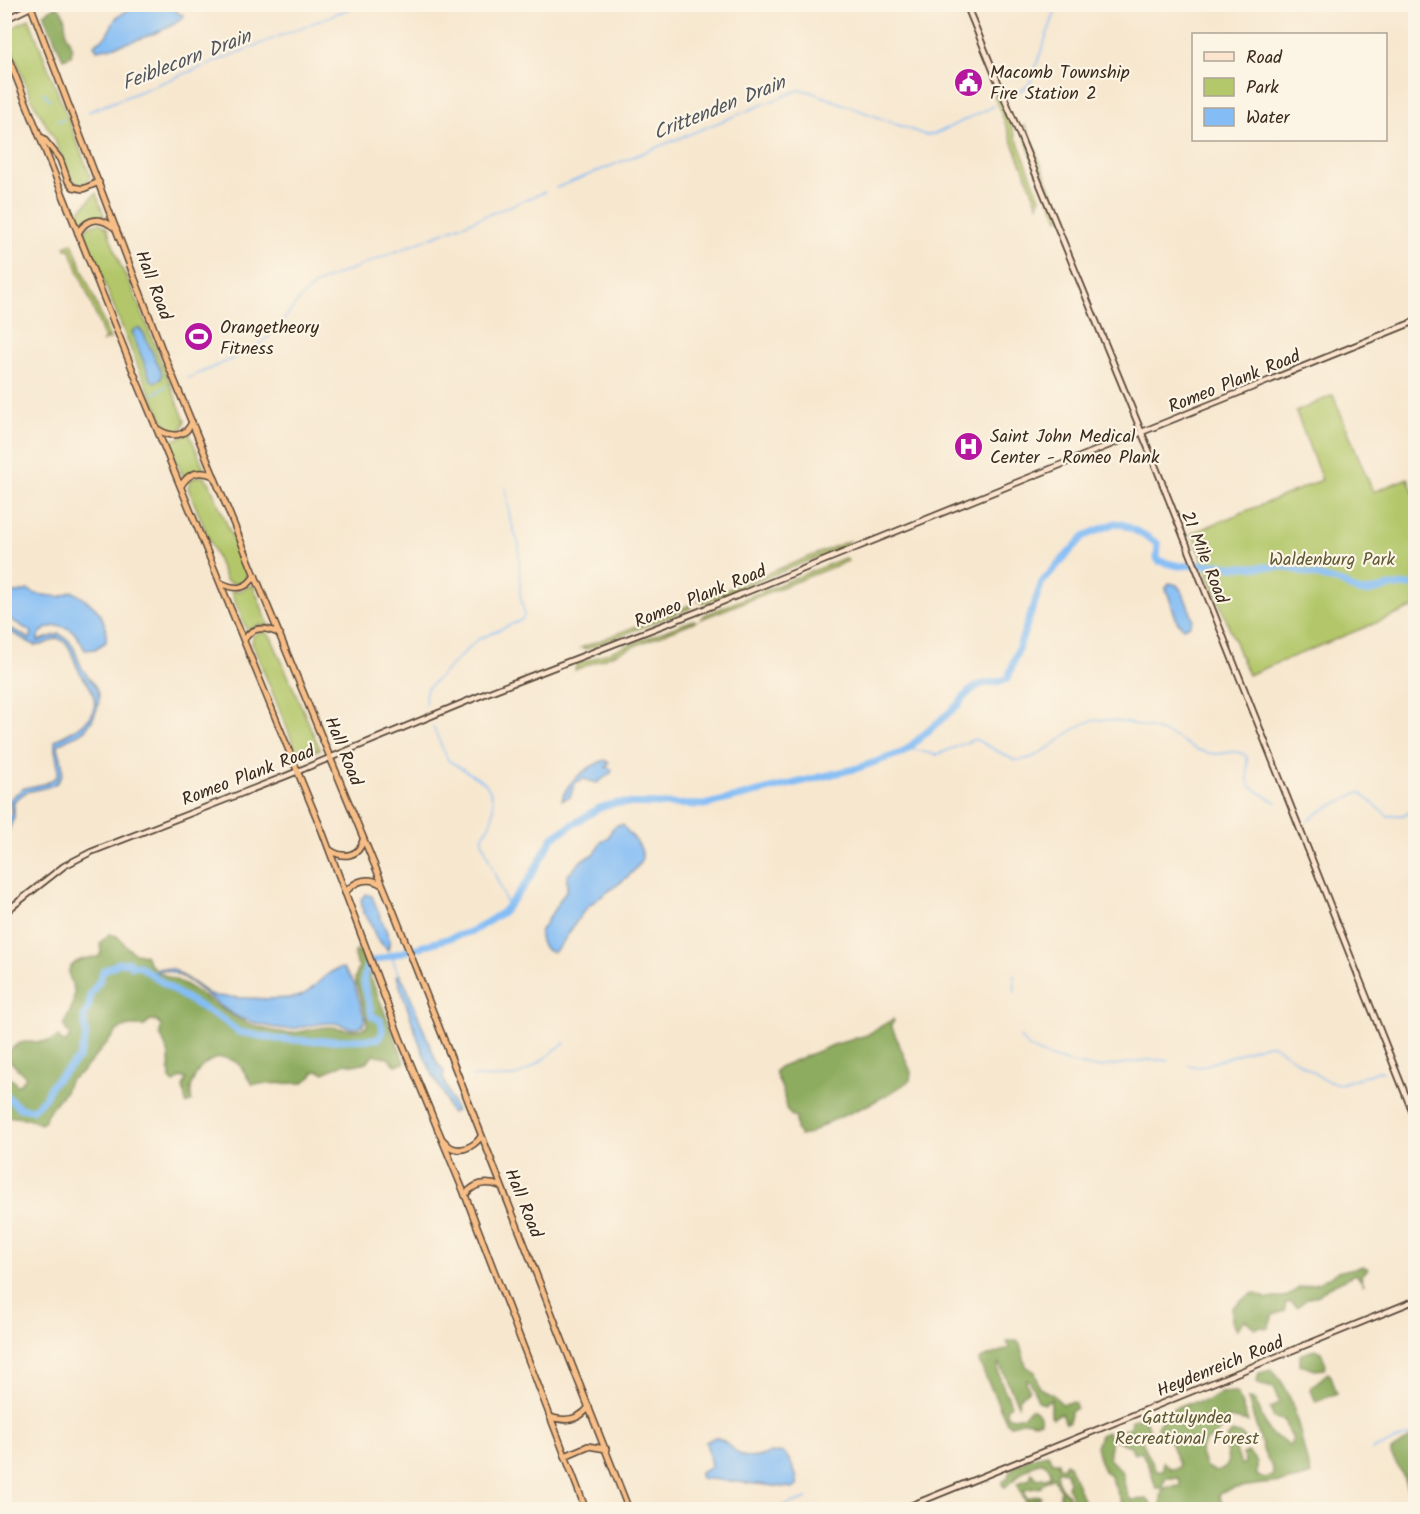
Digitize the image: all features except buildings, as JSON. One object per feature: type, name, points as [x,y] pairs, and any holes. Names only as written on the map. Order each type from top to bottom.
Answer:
[{"type":"highway","name":"Hall Road","points":[[33,6],[192,422],[383,886],[629,1509]]},
{"type":"highway","points":[[4,47],[157,429],[298,770],[406,1054],[465,1196],[586,1509]]},
{"type":"highway","points":[[38,132],[60,159],[70,185],[80,189],[99,182]]},
{"type":"highway","points":[[78,233],[87,223],[95,219],[105,221],[117,230]]},
{"type":"highway","points":[[157,429],[165,434],[177,436],[187,431],[192,422]]},
{"type":"highway","points":[[181,486],[188,476],[197,472],[214,476]]},
{"type":"highway","points":[[221,583],[231,588],[238,588],[248,584],[255,575]]},
{"type":"highway","points":[[244,640],[250,633],[260,628],[280,634]]},
{"type":"highway","points":[[329,849],[338,855],[348,855],[359,850],[363,840]]},
{"type":"highway","points":[[345,893],[352,885],[364,880],[372,879],[383,886]]},
{"type":"highway","points":[[442,1139],[457,1150],[475,1144],[481,1136]]},
{"type":"highway","points":[[465,1196],[470,1189],[484,1183],[501,1186]]},
{"type":"highway","points":[[550,1417],[568,1420],[581,1415],[589,1407]]},
{"type":"highway","points":[[565,1456],[588,1446],[606,1449]]},
{"type":"street","name":"21 Mile Road","points":[[966,4],[1141,433],[1416,1121]]},
{"type":"street","points":[[4,20],[33,6]]},
{"type":"street","name":"Romeo Plank Road","points":[[4,914],[64,866],[91,852],[331,758],[477,697],[593,653],[1416,321]]},
{"type":"street","name":"Heydenreich Road","points":[[900,1509],[1416,1300]]},
{"type":"green space","points":[[57,6],[64,15],[66,33],[72,50],[71,56],[63,59],[44,14]]},
{"type":"green space","points":[[29,19],[90,175],[89,180],[80,185],[70,179],[55,140],[32,100],[5,32]]},
{"type":"green space","points":[[994,95],[1000,97],[1040,198],[1038,205]]},
{"type":"green space","points":[[1025,125],[1062,217],[1059,219],[1031,156]]},
{"type":"green space","points":[[96,193],[105,218],[94,217],[81,223],[77,214]]},
{"type":"green space","points":[[100,223],[107,228],[185,421],[182,429],[173,432],[164,422],[139,369],[85,235],[86,228]],"holes":[[[132,332],[144,334],[160,370],[161,379],[157,381],[151,380]]]},
{"type":"green space","points":[[72,243],[110,339],[103,341],[105,339],[70,249],[66,249],[65,246]]},
{"type":"green space","name":"Waldenburg Park","points":[[1333,395],[1373,492],[1408,478],[1415,498],[1415,607],[1248,675],[1192,533],[1322,480],[1296,412]]},
{"type":"green space","points":[[189,433],[205,470],[195,470],[183,476],[167,438],[177,439]]},
{"type":"green space","points":[[199,476],[209,482],[247,572],[246,580],[243,582],[235,583],[226,580],[188,488],[190,480]]},
{"type":"green space","points":[[849,541],[846,546],[703,603],[698,601]]},
{"type":"green space","points":[[845,558],[848,561],[701,619],[704,615]]},
{"type":"green space","points":[[253,585],[269,626],[258,625],[247,631],[231,591],[239,591]]},
{"type":"green space","points":[[692,604],[689,609],[587,649],[581,648]]},
{"type":"green space","points":[[693,620],[696,621],[575,670],[576,665]]},
{"type":"green space","points":[[258,632],[265,632],[271,637],[320,749],[299,757],[252,643],[253,636]]},
{"type":"green space","points":[[109,934],[117,936],[132,952],[145,955],[159,972],[184,984],[231,1015],[255,1026],[286,1033],[325,1027],[353,1030],[367,1027],[367,1019],[355,979],[359,967],[354,955],[356,951],[360,951],[405,1063],[396,1065],[386,1057],[374,1055],[367,1062],[354,1065],[346,1063],[324,1073],[314,1072],[302,1083],[252,1084],[237,1063],[225,1058],[216,1059],[208,1062],[196,1075],[192,1083],[192,1101],[186,1104],[183,1087],[186,1079],[181,1077],[174,1083],[170,1079],[169,1055],[160,1034],[161,1026],[157,1021],[150,1020],[145,1026],[129,1026],[118,1030],[82,1072],[69,1081],[65,1091],[41,1124],[5,1115],[4,1076],[13,1080],[17,1085],[26,1077],[10,1061],[8,1053],[17,1044],[50,1041],[58,1037],[63,1042],[67,1041],[70,1035],[63,1025],[74,998],[69,970],[74,963],[98,957],[101,953],[100,943]]},
{"type":"green space","points":[[893,1019],[891,1025],[911,1072],[910,1080],[880,1099],[825,1124],[811,1133],[800,1136],[796,1129],[796,1118],[786,1109],[775,1071],[779,1067],[833,1045],[867,1035]]},
{"type":"green space","points":[[1363,1266],[1368,1269],[1361,1276],[1364,1285],[1356,1274],[1328,1287],[1319,1295],[1307,1299],[1297,1307],[1288,1302],[1285,1305],[1285,1311],[1273,1315],[1268,1328],[1256,1329],[1245,1320],[1237,1329],[1232,1321],[1232,1308],[1254,1293],[1268,1299],[1288,1296],[1299,1288],[1320,1282],[1337,1272]]},
{"type":"green space","name":"Gattulyndea Recreational Forest","points":[[1008,1341],[1017,1341],[1020,1344],[1026,1366],[1035,1372],[1039,1388],[1052,1394],[1062,1404],[1075,1403],[1076,1408],[1070,1412],[1069,1422],[1066,1423],[1061,1413],[1053,1418],[1051,1416],[1051,1399],[1045,1403],[1038,1401],[1027,1379],[1029,1389],[1020,1398],[1018,1405],[999,1363],[1000,1379],[1011,1405],[1006,1409],[1007,1416],[1013,1418],[1024,1416],[1030,1409],[1033,1409],[1039,1414],[1041,1421],[1034,1423],[1026,1421],[1011,1425],[1007,1423],[979,1362],[980,1359],[1009,1348]]},
{"type":"green space","points":[[1316,1349],[1321,1352],[1326,1364],[1325,1369],[1315,1370],[1300,1365],[1300,1355]]},
{"type":"green space","name":"Gattulyndea Recreational Forest","points":[[1271,1370],[1286,1390],[1292,1404],[1311,1475],[1289,1481],[1221,1492],[1219,1495],[1224,1509],[1161,1509],[1163,1488],[1180,1486],[1180,1480],[1166,1478],[1161,1488],[1156,1489],[1141,1451],[1133,1453],[1131,1446],[1116,1440],[1120,1431],[1130,1427],[1132,1420],[1143,1417],[1151,1431],[1142,1441],[1156,1471],[1163,1471],[1163,1462],[1170,1469],[1178,1468],[1179,1465],[1170,1442],[1158,1436],[1157,1426],[1172,1409],[1187,1403],[1206,1401],[1220,1393],[1237,1392],[1248,1422],[1229,1418],[1200,1451],[1206,1467],[1216,1472],[1228,1464],[1226,1443],[1229,1436],[1232,1432],[1242,1435],[1248,1443],[1245,1446],[1235,1447],[1241,1465],[1245,1462],[1243,1454],[1248,1452],[1257,1462],[1257,1476],[1266,1478],[1273,1475],[1273,1469],[1264,1453],[1248,1399],[1255,1400],[1273,1436],[1285,1441],[1289,1446],[1293,1439],[1284,1420],[1274,1418],[1270,1409],[1279,1402],[1274,1388],[1257,1382],[1259,1373]]},
{"type":"green space","name":"Gattulyndea Recreational Forest","points":[[1328,1373],[1337,1393],[1316,1402],[1310,1388]]},
{"type":"green space","name":"Gattulyndea Recreational Forest","points":[[1107,1432],[1112,1441],[1110,1459],[1121,1471],[1131,1500],[1147,1499],[1150,1501],[1151,1503],[1145,1509],[1124,1509],[1110,1475],[1104,1471],[1096,1446],[1100,1435]]},
{"type":"green space","points":[[1410,1438],[1415,1440],[1415,1509],[1401,1471],[1391,1455],[1391,1451]]},
{"type":"green space","name":"Gattulyndea Recreational Forest","points":[[1048,1454],[1052,1462],[1058,1462],[1059,1467],[1063,1468],[1065,1463],[1069,1465],[1087,1509],[1076,1509],[1067,1487],[1069,1481],[1067,1472],[1057,1471],[1059,1484],[1069,1499],[1041,1509],[1041,1505],[1060,1499],[1060,1490],[1053,1477],[1041,1487],[1024,1490],[1027,1499],[1038,1495],[1041,1497],[1028,1504],[1031,1508],[1036,1509],[1029,1509],[1017,1483],[1030,1479],[1032,1472],[1037,1479],[1049,1477],[1050,1469],[1043,1462],[1027,1469],[1005,1487],[1003,1486],[1002,1482],[1018,1465],[1036,1456]]},
{"type":"water","points":[[136,5],[178,5],[177,13],[184,15],[169,27],[157,32],[117,46],[97,50],[94,45],[106,36],[116,18]]},
{"type":"water","points":[[139,328],[162,374],[161,379],[155,382],[151,380],[133,335],[133,330]]},
{"type":"water","points":[[1169,583],[1177,585],[1183,593],[1193,619],[1190,625],[1183,628],[1177,621],[1166,588]]},
{"type":"water","points":[[28,590],[36,594],[60,597],[72,591],[80,596],[93,605],[102,617],[106,642],[95,649],[85,650],[73,632],[57,626],[46,629],[38,637],[38,641],[59,634],[65,637],[74,649],[82,668],[95,685],[99,696],[95,714],[85,729],[58,746],[63,770],[60,779],[49,787],[26,792],[14,801],[14,817],[5,839],[5,826],[11,813],[10,800],[24,788],[44,784],[57,777],[55,741],[85,723],[94,710],[95,701],[89,685],[62,640],[57,638],[42,645],[34,645],[5,629],[5,625],[30,639],[32,634],[30,631],[5,616],[5,593]]},
{"type":"water","points":[[605,760],[609,763],[606,767],[612,769],[611,773],[597,783],[584,779],[576,782],[570,797],[562,800],[573,781],[592,766]]},
{"type":"water","points":[[617,825],[623,825],[638,844],[642,852],[640,863],[629,876],[591,904],[564,941],[554,952],[550,952],[541,942],[540,932],[567,889],[567,876],[583,859],[595,854],[600,843],[608,838],[612,829]]},
{"type":"water","points":[[366,894],[372,896],[390,940],[388,950],[376,938],[369,919],[363,913],[361,899]]},
{"type":"water","points":[[159,968],[173,969],[214,996],[271,999],[300,996],[331,972],[343,968],[354,983],[365,1020],[363,1025],[355,1028],[336,1023],[287,1029],[266,1026],[235,1016],[181,976],[160,970],[156,979],[150,976]]},
{"type":"water","points":[[399,974],[405,983],[437,1063],[444,1071],[443,1078],[456,1111],[452,1113],[424,1055],[400,986],[397,976]]},
{"type":"water","points":[[715,1437],[720,1438],[746,1457],[755,1458],[774,1452],[784,1453],[794,1469],[797,1486],[793,1488],[700,1478],[700,1473],[710,1468],[711,1465],[706,1442]]},
{"type":"waterway","name":"Feiblecorn Drain","points":[[88,112],[361,4]]},
{"type":"waterway","name":"Crittenden Drain","points":[[1014,94],[1029,85],[1058,4]]},
{"type":"waterway","name":"Crittenden Drain","points":[[556,188],[799,90],[808,91],[925,135],[935,134],[994,106]]},
{"type":"waterway","name":"Feiblecorn Drain","points":[[43,92],[50,100]]},
{"type":"waterway","name":"Feiblecorn Drain","points":[[58,121],[64,119]]},
{"type":"waterway","name":"Crittenden Drain","points":[[188,378],[239,356],[258,345],[274,331],[307,292],[322,281],[545,192]]},
{"type":"waterway","name":"Crittenden Drain","points":[[154,394],[168,385]]},
{"type":"waterway","points":[[426,704],[427,689],[477,640],[523,619],[519,545],[510,519],[506,488]]},
{"type":"waterway","points":[[4,1094],[20,1108],[32,1110],[45,1098],[51,1085],[79,1058],[86,1037],[84,1017],[89,1006],[90,995],[103,971],[119,963],[130,962],[131,966],[138,965],[239,1032],[276,1039],[309,1041],[378,1039],[382,1032],[382,1025],[380,1020],[372,1016],[364,981],[364,975],[370,962],[473,931],[503,912],[528,881],[553,837],[599,808],[616,803],[704,805],[858,768],[904,752],[959,704],[971,690],[979,685],[1008,678],[1042,582],[1084,536],[1115,523],[1122,524],[1158,544],[1157,558],[1159,561],[1179,566],[1220,564],[1231,567],[1285,567],[1343,583],[1357,591],[1366,592],[1394,586],[1416,585]]},
{"type":"waterway","points":[[909,748],[936,755],[975,739],[1014,760],[1025,759],[1045,750],[1083,724],[1099,720],[1118,721],[1165,733],[1205,752],[1244,754],[1247,757],[1248,781],[1251,787],[1277,803]]},
{"type":"waterway","points":[[433,727],[448,760],[485,783],[490,792],[493,813],[482,841],[507,905]]},
{"type":"waterway","points":[[1308,821],[1318,813],[1357,793],[1361,793],[1388,816],[1403,815],[1416,810]]},
{"type":"waterway","points":[[392,957],[399,976]]},
{"type":"waterway","points":[[1014,975],[1015,992]]},
{"type":"waterway","points":[[1020,1037],[1025,1044],[1035,1050],[1053,1058],[1085,1066],[1100,1067],[1143,1061],[1169,1061]]},
{"type":"waterway","points":[[472,1077],[516,1075],[531,1068],[565,1043]]},
{"type":"waterway","points":[[1188,1065],[1200,1067],[1264,1045],[1273,1045],[1326,1081],[1340,1084],[1379,1071],[1383,1072]]},
{"type":"waterway","points":[[1372,1450],[1410,1435]]},
{"type":"waterway","points":[[772,1510],[807,1498]]},
{"type":"place","name":"Macomb Township Fire Station 2","points":[[969,82]]},
{"type":"place","name":"Orangetheory Fitness","points":[[199,337]]},
{"type":"place","name":"Saint John Medical Center - Romeo Plank","points":[[969,446]]}]
